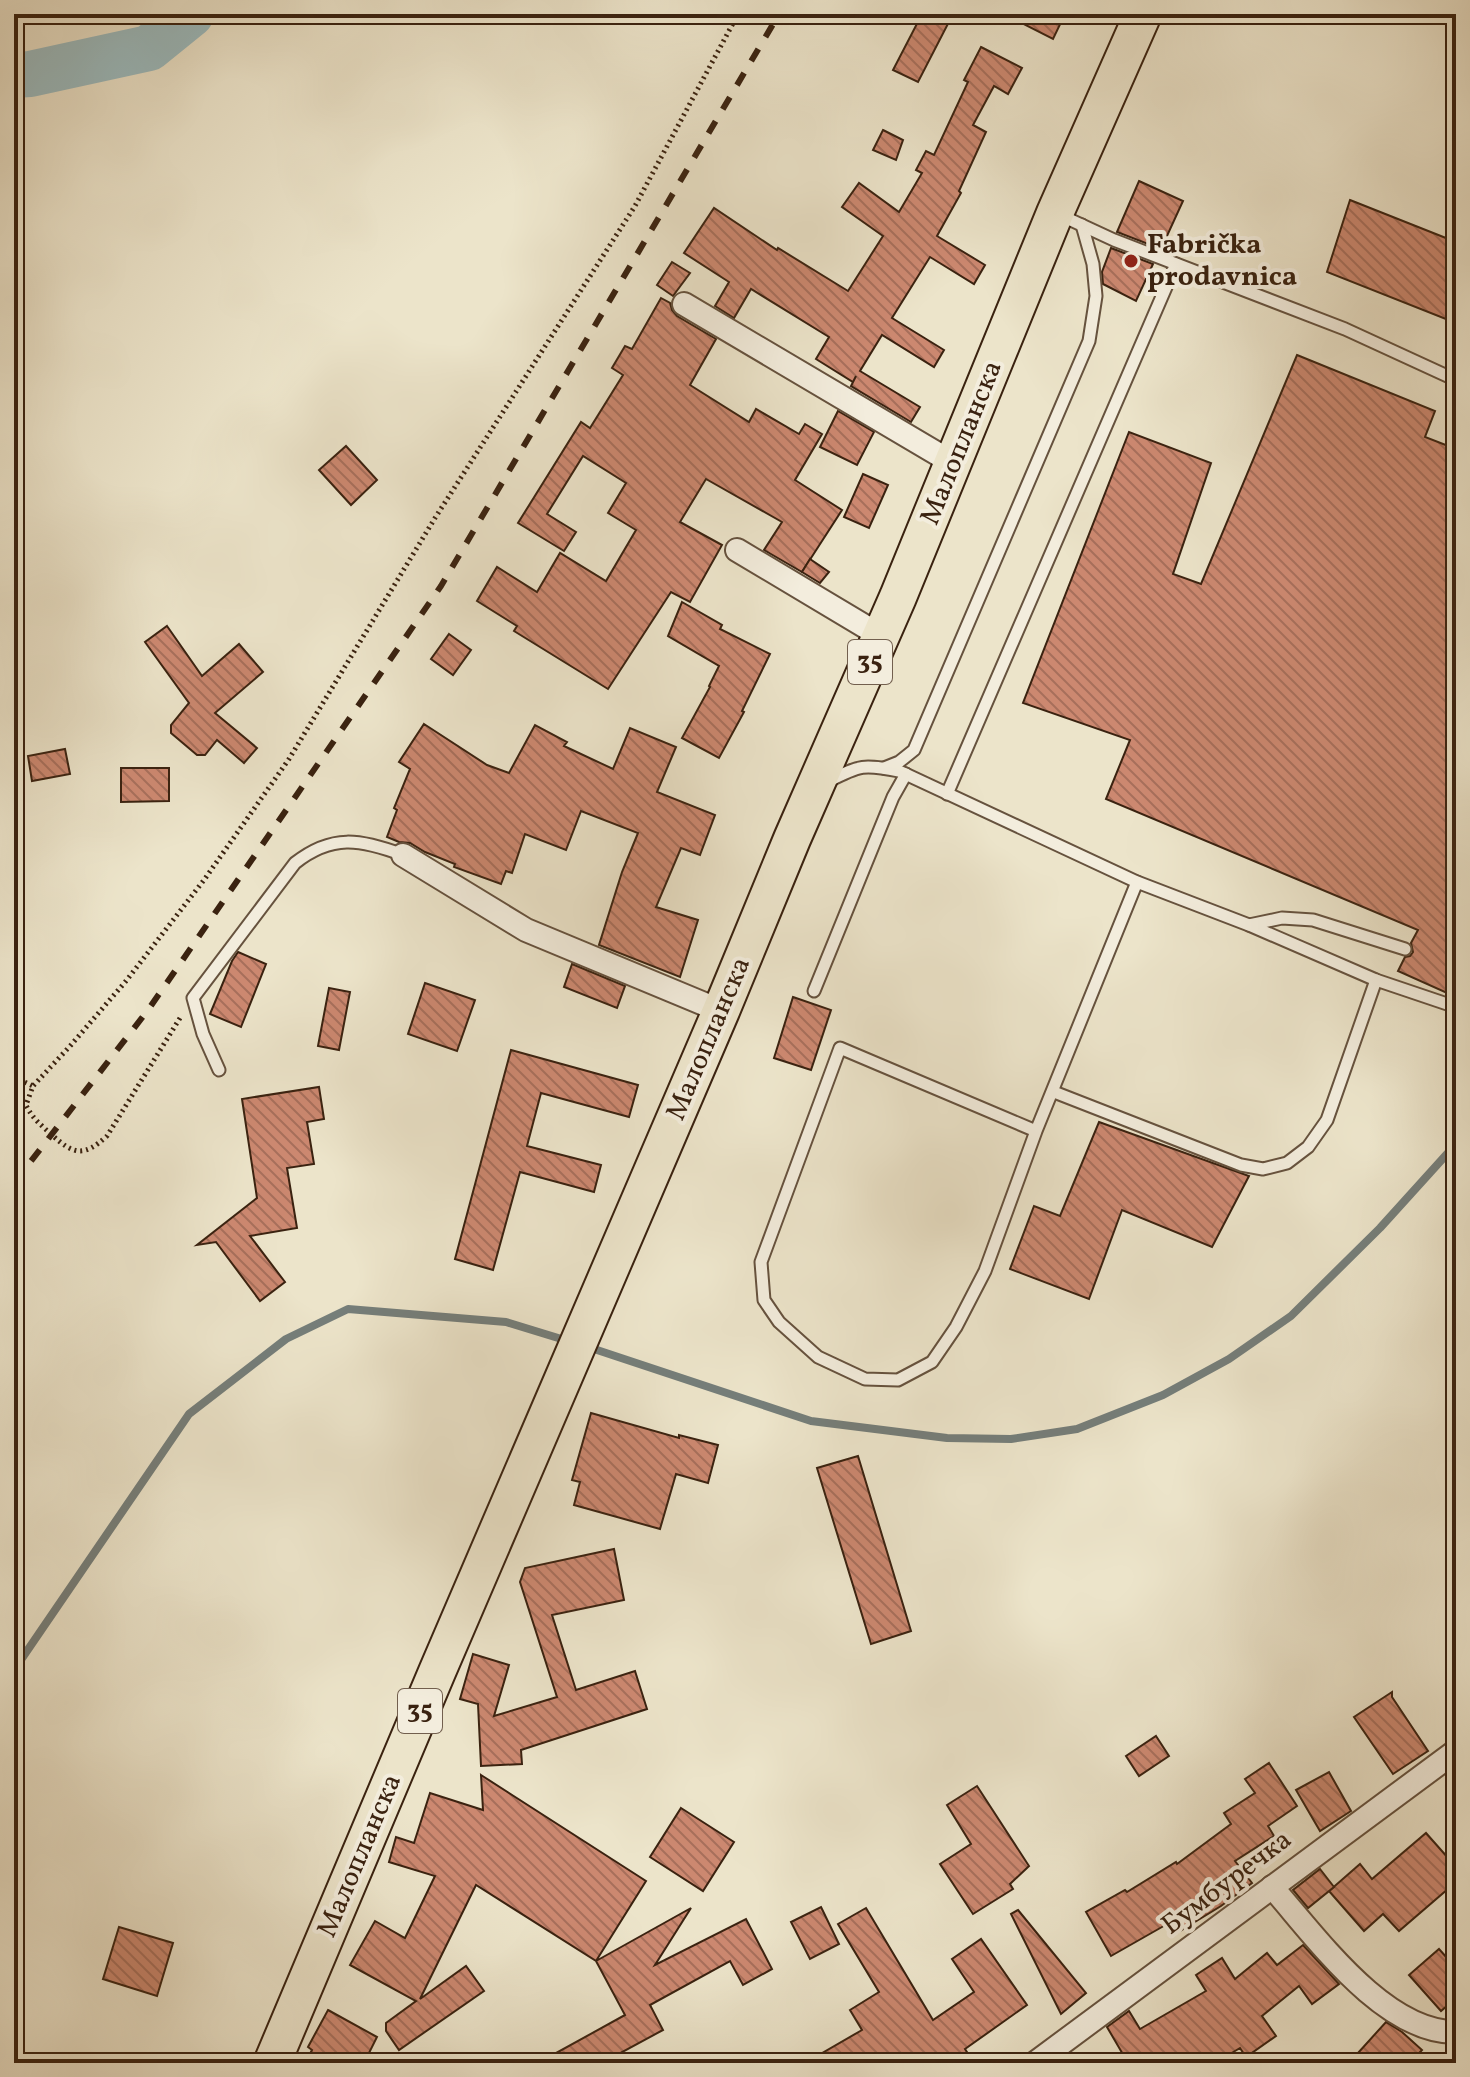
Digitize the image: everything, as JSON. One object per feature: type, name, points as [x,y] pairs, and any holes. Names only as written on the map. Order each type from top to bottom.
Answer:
[{"type":"main road","name":"Малопланска","points":[[272,2063],[953,463],[1068,219],[1143,14]]},
{"type":"street","points":[[684,304],[953,463]]},
{"type":"street","points":[[737,550],[881,636]]},
{"type":"street","points":[[403,855],[526,930],[721,1011]]},
{"type":"street","name":"Бумбуречка","points":[[1035,2063],[1456,1751]]},
{"type":"street","points":[[1272,1887],[1360,1987],[1401,2015],[1439,2033],[1456,2032]]},
{"type":"lane","points":[[1068,219],[1345,329],[1456,380]]},
{"type":"lane","points":[[884,768],[899,762],[914,750],[1089,341],[1096,296],[1093,264],[1068,219]]},
{"type":"lane","points":[[947,794],[1176,264]]},
{"type":"lane","points":[[813,789],[853,769],[873,766],[906,774],[1137,882],[1249,925],[1376,980],[1456,1007]]},
{"type":"lane","points":[[814,991],[893,797],[906,774]]},
{"type":"lane","points":[[219,1070],[203,1034],[193,998],[295,863],[323,845],[347,842],[376,845],[403,855]]},
{"type":"lane","points":[[1036,1131],[840,1048],[761,1262],[764,1300],[779,1322],[818,1357],[865,1379],[898,1380],[932,1362],[956,1327],[985,1271],[1036,1131],[1137,882]]},
{"type":"lane","points":[[1249,925],[1282,918],[1313,920],[1405,949]]},
{"type":"lane","points":[[1054,1092],[1241,1165],[1263,1169],[1287,1163],[1308,1147],[1327,1120],[1376,980]]},
{"type":"path","points":[[193,998],[107,1136],[95,1148],[82,1151],[66,1148],[32,1117],[26,1105],[33,1086],[126,981],[204,880],[289,759],[435,518],[635,206],[738,14]]},
{"type":"path","points":[[14,1077],[33,1086]]},
{"type":"building","points":[[922,14],[953,14],[918,82],[893,70]]},
{"type":"building","points":[[1004,14],[1065,14],[1053,39]]},
{"type":"building","points":[[981,47],[1022,68],[1008,94],[994,86],[973,125],[986,132],[959,191],[961,193],[937,236],[985,265],[974,284],[930,257],[892,318],[944,350],[934,367],[882,335],[860,371],[920,407],[911,422],[851,386],[853,382],[816,359],[829,337],[751,289],[734,318],[715,306],[729,282],[684,253],[714,208],[777,250],[848,291],[883,236],[842,207],[859,183],[899,212],[922,173],[916,170],[926,151],[934,155],[968,82],[964,80]]},
{"type":"building","points":[[883,130],[903,140],[896,160],[873,150]]},
{"type":"building","points":[[1139,181],[1183,201],[1161,249],[1117,232]]},
{"type":"building","points":[[1350,200],[1456,242],[1456,323],[1327,272]]},
{"type":"building","points":[[1111,248],[1153,264],[1136,301],[1103,284],[1102,272]]},
{"type":"building","points":[[672,262],[690,273],[673,296],[657,285]]},
{"type":"building","points":[[661,298],[670,303],[677,316],[716,339],[690,385],[749,422],[756,409],[799,434],[805,424],[822,434],[795,480],[842,510],[802,572],[764,550],[782,522],[706,479],[680,522],[722,545],[690,602],[671,592],[608,689],[514,631],[517,626],[477,601],[497,567],[537,592],[560,553],[606,581],[636,530],[608,513],[626,483],[583,456],[547,514],[576,532],[564,551],[518,523],[581,422],[590,428],[623,375],[612,368],[625,346],[632,349]]},
{"type":"building","points":[[1297,355],[1435,411],[1425,437],[1456,449],[1456,997],[1398,971],[1405,957],[1413,952],[1411,943],[1418,930],[1106,799],[1130,740],[1023,703],[1129,432],[1211,463],[1173,574],[1201,584]]},
{"type":"building","points":[[838,411],[874,432],[857,465],[820,447]]},
{"type":"building","points":[[346,446],[377,480],[351,505],[319,470]]},
{"type":"building","points":[[863,474],[888,485],[869,528],[844,517]]},
{"type":"building","points":[[810,559],[829,572],[820,583],[802,572]]},
{"type":"building","points":[[682,602],[722,625],[720,629],[770,654],[719,758],[682,738],[719,666],[668,636]]},
{"type":"building","points":[[167,626],[202,676],[239,644],[263,672],[215,713],[257,748],[244,763],[217,740],[205,755],[197,755],[171,733],[171,725],[189,703],[145,642]]},
{"type":"building","points":[[449,634],[471,650],[453,675],[431,659]]},
{"type":"building","points":[[424,724],[487,765],[509,773],[535,725],[567,742],[564,746],[613,769],[630,728],[676,747],[657,792],[715,815],[700,855],[681,848],[656,907],[698,920],[680,977],[599,945],[638,833],[581,811],[566,850],[525,834],[512,873],[506,871],[501,884],[454,867],[455,864],[410,843],[387,837],[397,810],[394,808],[410,769],[399,762]]},
{"type":"building","points":[[65,749],[70,774],[32,781],[28,756]]},
{"type":"building","points":[[121,768],[169,768],[169,801],[121,802]]},
{"type":"building","points":[[238,952],[266,964],[241,1027],[210,1014]]},
{"type":"building","points":[[572,964],[625,986],[617,1008],[564,987]]},
{"type":"building","points":[[425,983],[475,1000],[457,1051],[408,1034]]},
{"type":"building","points":[[329,988],[350,992],[339,1050],[318,1046]]},
{"type":"building","points":[[793,997],[831,1010],[811,1070],[774,1058]]},
{"type":"building","points":[[511,1050],[638,1085],[629,1117],[541,1093],[527,1146],[601,1165],[594,1192],[520,1172],[493,1270],[455,1259]]},
{"type":"building","points":[[319,1087],[324,1119],[307,1122],[314,1164],[287,1168],[297,1228],[250,1236],[285,1282],[260,1301],[216,1242],[197,1245],[257,1198],[242,1099]]},
{"type":"building","points":[[1099,1122],[1249,1176],[1212,1247],[1122,1210],[1089,1299],[1010,1269],[1034,1206],[1060,1216]]},
{"type":"building","points":[[591,1413],[679,1438],[679,1435],[718,1445],[708,1483],[676,1474],[660,1529],[574,1505],[580,1482],[572,1480]]},
{"type":"building","points":[[858,1456],[911,1631],[871,1644],[817,1468]]},
{"type":"building","points":[[614,1549],[624,1600],[552,1615],[576,1690],[635,1671],[647,1709],[521,1750],[522,1764],[481,1766],[478,1704],[460,1699],[473,1654],[509,1665],[494,1716],[557,1697],[520,1582],[525,1568]]},
{"type":"building","points":[[1392,1692],[1392,1697],[1428,1751],[1393,1774],[1354,1717]]},
{"type":"building","points":[[1156,1736],[1169,1756],[1139,1776],[1126,1756]]},
{"type":"building","points":[[1269,1763],[1297,1806],[1268,1826],[1274,1836],[1235,1861],[1252,1883],[1175,1934],[1169,1923],[1111,1956],[1086,1912],[1177,1864],[1231,1824],[1224,1813],[1255,1793],[1245,1779]]},
{"type":"building","points":[[1329,1772],[1351,1811],[1320,1831],[1296,1790]]},
{"type":"building","points":[[481,1775],[646,1881],[596,1961],[476,1885],[420,1999],[466,1966],[484,1991],[399,2050],[386,2031],[386,2023],[416,2001],[350,1965],[375,1921],[405,1938],[435,1876],[389,1862],[396,1837],[414,1843],[430,1793],[483,1810]]},
{"type":"building","points":[[977,1786],[1029,1866],[1010,1884],[1013,1889],[973,1914],[940,1864],[971,1844],[947,1805]]},
{"type":"building","points":[[681,1808],[734,1842],[703,1891],[650,1857]]},
{"type":"building","points":[[1426,1833],[1456,1867],[1456,1882],[1399,1931],[1383,1914],[1364,1931],[1329,1891],[1360,1864],[1372,1879]]},
{"type":"building","points":[[1320,1869],[1334,1887],[1308,1908],[1293,1890]]},
{"type":"building","points":[[821,1907],[839,1944],[810,1959],[791,1922]]},
{"type":"building","points":[[691,1908],[655,1965],[746,1919],[772,1969],[743,1985],[730,1961],[650,2005],[663,2030],[602,2063],[538,2063],[625,2015],[596,1961]]},
{"type":"building","points":[[866,1908],[933,2020],[974,1992],[952,1959],[981,1939],[1027,2005],[965,2049],[974,2063],[805,2063],[862,2030],[850,2010],[879,1992],[838,1924]]},
{"type":"building","points":[[1018,1910],[1086,1993],[1061,2014],[1011,1914]]},
{"type":"building","points":[[119,1927],[173,1943],[157,1996],[103,1979]]},
{"type":"building","points":[[1303,1945],[1339,1984],[1312,2004],[1299,1986],[1262,2016],[1276,2036],[1246,2057],[1240,2048],[1215,2063],[1128,2063],[1107,2027],[1129,2011],[1140,2029],[1206,1991],[1196,1975],[1222,1958],[1235,1979],[1267,1953],[1277,1965]]},
{"type":"building","points":[[1439,1949],[1456,1968],[1456,1998],[1441,2011],[1409,1975]]},
{"type":"building","points":[[328,2010],[377,2037],[364,2063],[305,2063],[312,2050],[308,2047]]},
{"type":"building","points":[[1386,2022],[1422,2050],[1410,2063],[1369,2063],[1358,2053]]},
{"type":"waterway","points":[[14,75],[149,48],[191,14]]},
{"type":"waterway","points":[[585,1346],[811,1421],[947,1438],[1011,1439],[1077,1429],[1163,1395],[1229,1359],[1291,1316],[1380,1228],[1456,1144]]},
{"type":"waterway","points":[[14,1670],[189,1414],[286,1339],[348,1309],[506,1322],[568,1341]]},
{"type":"railway","points":[[14,1183],[148,1010],[441,586],[779,14]]},
{"type":"place","name":"Fabrička prodavnica","points":[[1131,261]]}]
